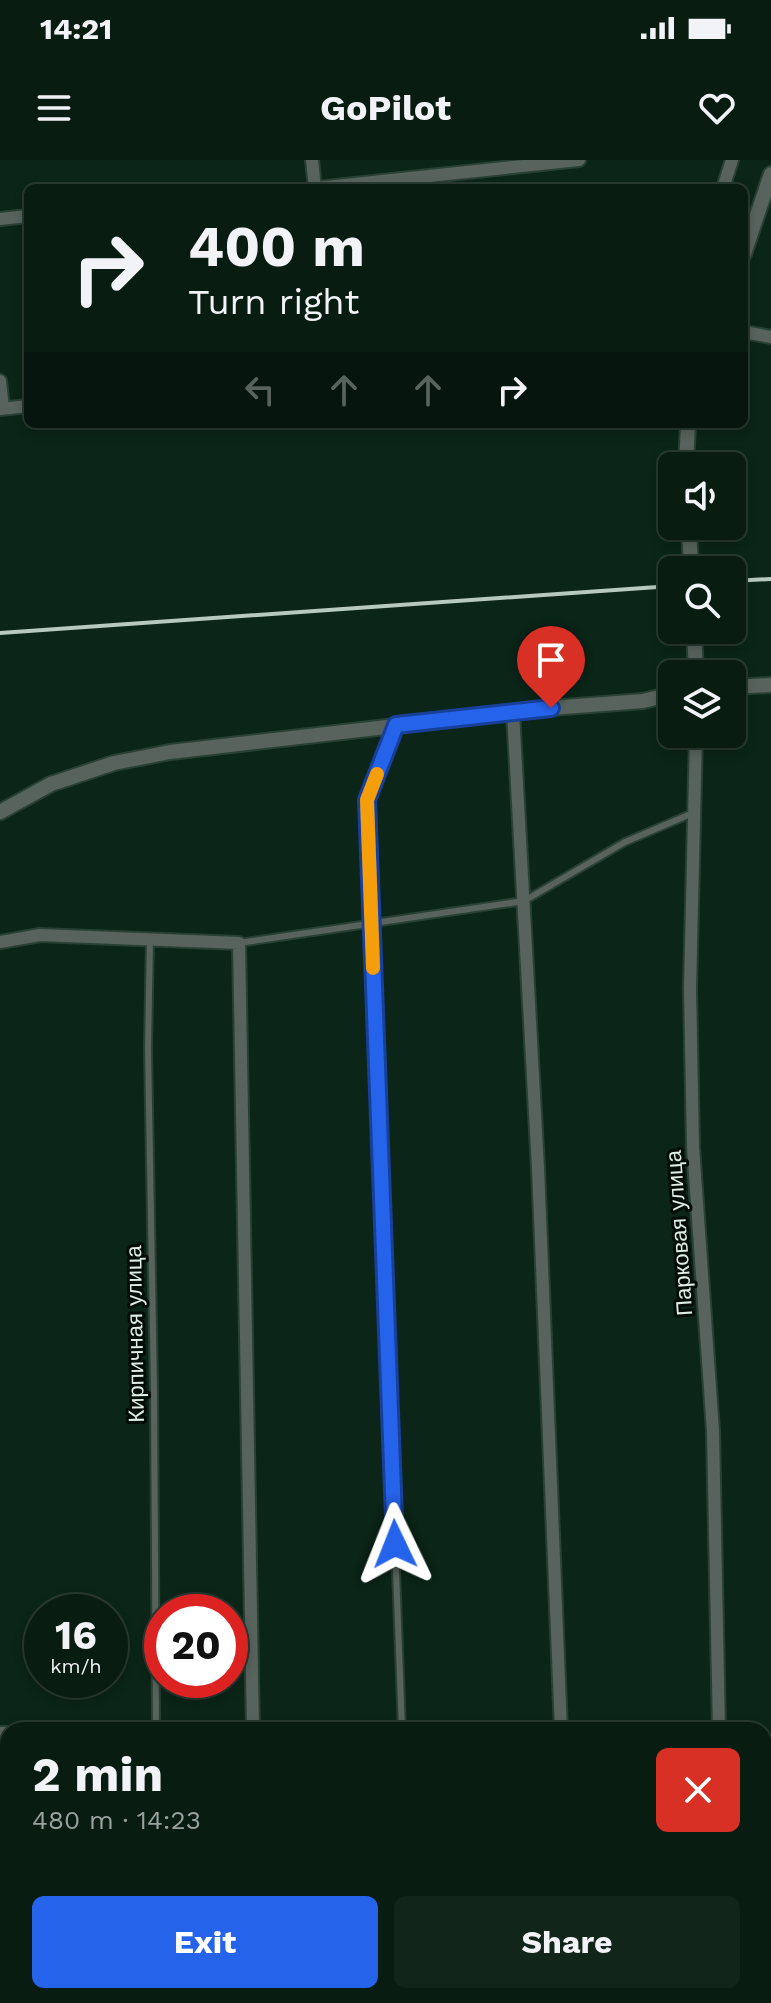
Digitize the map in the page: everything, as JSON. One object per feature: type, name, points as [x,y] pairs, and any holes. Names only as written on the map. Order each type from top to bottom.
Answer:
[{"type":"street","points":[[312,160],[315,184]]},
{"type":"street","points":[[354,184],[579,160]]},
{"type":"street","points":[[724,184],[732,160]]},
{"type":"street","points":[[748,242],[771,174]]},
{"type":"street","points":[[0,219],[24,216]]},
{"type":"street","points":[[748,333],[771,337]]},
{"type":"street","points":[[0,381],[2,408],[24,406]]},
{"type":"street","points":[[687,452],[688,428]]},
{"type":"street","points":[[746,686],[771,685]]},
{"type":"street","points":[[0,812],[51,784],[114,763],[170,752],[658,697]]},
{"type":"street","points":[[513,712],[538,1168],[561,1722]]},
{"type":"street","name":"Парковая улица","points":[[695,748],[690,989],[693,1147],[713,1431],[719,1722]]},
{"type":"street","points":[[0,942],[40,935],[239,943],[253,1722]]},
{"type":"lane","points":[[396,725],[367,800],[402,1722]]},
{"type":"lane","points":[[239,943],[524,901],[625,842],[693,813]]},
{"type":"lane","name":"Кирпичная улица","points":[[150,938],[148,1049],[156,1722]]},
{"type":"railway","points":[[746,580],[771,579]]},
{"type":"railway","points":[[0,633],[658,587]]},
{"type":"slow traffic","points":[[373,968],[367,800],[377,774]]},
{"type":"route","points":[[395,1544],[367,800],[396,725],[551,708]]}]
